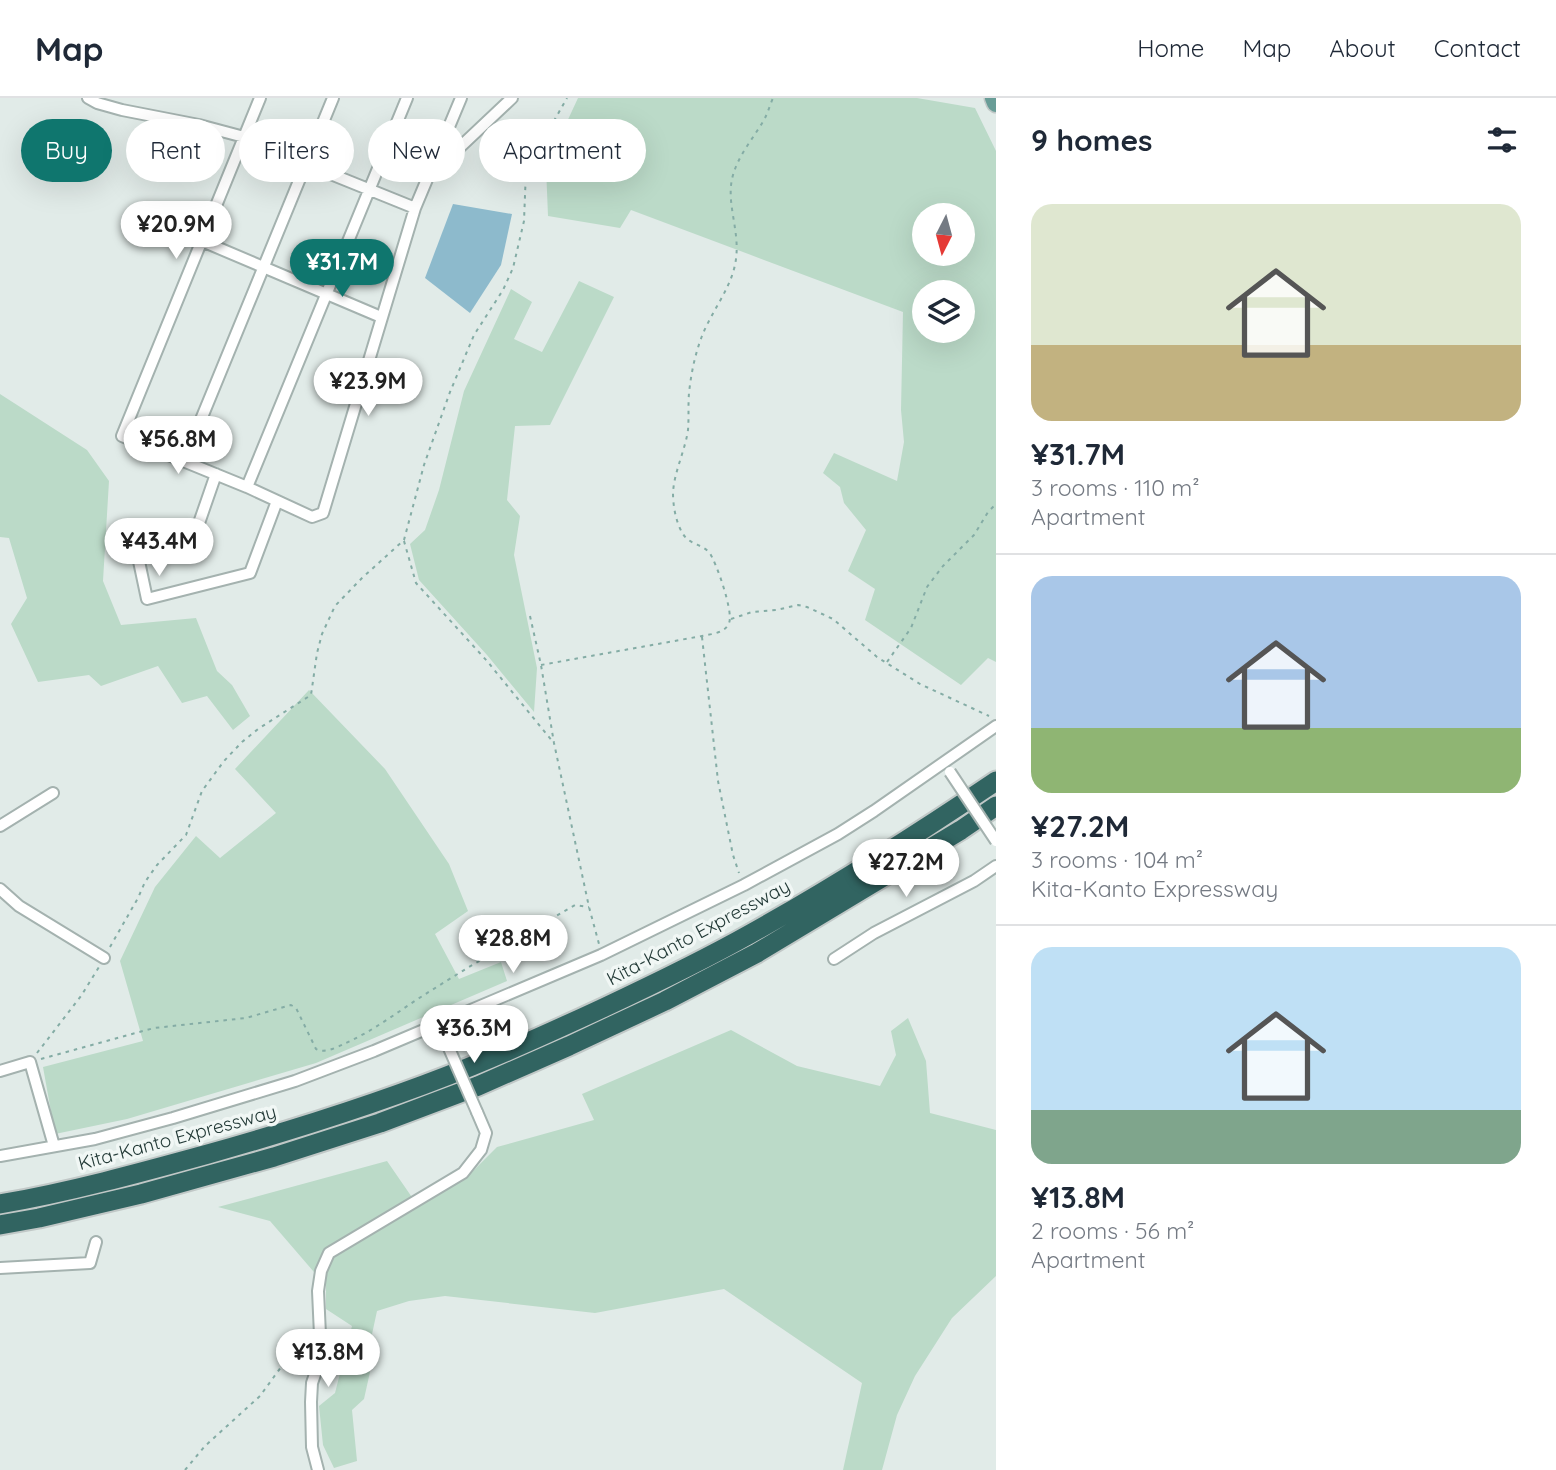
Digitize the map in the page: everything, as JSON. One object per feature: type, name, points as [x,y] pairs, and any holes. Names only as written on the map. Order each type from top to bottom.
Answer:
[{"type":"highway","name":"Kita-Kanto Expressway","points":[[0,1204],[135,1174],[268,1137],[372,1104],[471,1066],[655,984],[747,936],[848,877],[996,781]]},
{"type":"highway","points":[[0,1225],[141,1194],[274,1157],[380,1123],[478,1086],[665,1001],[758,953],[996,806]]},
{"type":"main road","points":[[994,98],[996,103]]},
{"type":"street","points":[[88,98],[122,110],[239,136]]},
{"type":"street","points":[[251,119],[260,98]]},
{"type":"street","points":[[324,119],[333,98]]},
{"type":"street","points":[[247,487],[407,98]]},
{"type":"street","points":[[453,119],[461,98]]},
{"type":"street","points":[[465,142],[512,98]]},
{"type":"street","points":[[239,149],[122,436],[247,487],[312,517],[323,513],[415,208],[427,182]]},
{"type":"street","points":[[184,461],[298,182]]},
{"type":"street","points":[[350,182],[415,208]]},
{"type":"street","points":[[202,241],[381,317]]},
{"type":"street","points":[[216,474],[198,526],[132,533],[147,599],[250,573],[277,500]]},
{"type":"street","points":[[0,1156],[95,1139],[173,1118],[295,1081],[440,1027],[601,955],[744,885],[838,834],[947,767],[996,726]]},
{"type":"street","points":[[947,767],[996,841]]},
{"type":"street","points":[[0,826],[53,793]]},
{"type":"street","points":[[834,959],[874,933],[974,881],[996,866]]},
{"type":"street","points":[[0,889],[19,906],[104,958]]},
{"type":"street","points":[[318,1470],[312,1447],[312,1382],[321,1357],[319,1281],[329,1253],[463,1173],[481,1150],[485,1133],[440,1027]]},
{"type":"street","points":[[0,1071],[30,1062],[54,1146]]},
{"type":"street","points":[[0,1268],[90,1262],[96,1242]]},
{"type":"path","points":[[554,743],[487,661],[416,583],[404,540],[424,465],[459,369],[474,335],[503,290],[513,268],[524,221],[526,170],[567,98]]},
{"type":"path","points":[[541,665],[702,636],[721,631],[731,619],[718,570],[708,551],[692,543],[681,531],[673,493],[688,431],[689,393],[695,359],[703,333],[734,271],[737,255],[732,180],[740,159],[773,98]]},
{"type":"path","points":[[887,663],[911,628],[926,587],[974,535],[996,504]]},
{"type":"path","points":[[30,1062],[81,996],[157,864],[186,835],[202,791],[211,778],[242,742],[311,695],[319,643],[335,606],[404,540]]},
{"type":"path","points":[[731,619],[752,612],[797,605],[807,607],[833,620],[877,657],[920,684],[996,720]]},
{"type":"path","points":[[530,616],[554,743],[601,955]]},
{"type":"path","points":[[702,636],[718,781],[733,855],[744,885]]},
{"type":"path","points":[[30,1062],[153,1028],[246,1018],[291,1005],[296,1008],[316,1049],[320,1052],[327,1051],[384,1021],[575,905],[589,907]]},
{"type":"path","points":[[185,1470],[205,1446],[260,1396],[318,1315]]},
{"type":"green space","points":[[578,98],[917,98],[975,108],[996,151],[996,662],[988,658],[961,685],[865,620],[875,589],[848,571],[866,530],[844,503],[840,487],[823,473],[834,453],[897,481],[904,442],[901,410],[903,312],[631,210],[620,228],[548,216],[547,182],[646,182],[646,119],[568,119]]},
{"type":"green space","points":[[579,281],[614,297],[550,425],[515,426],[507,500],[520,516],[514,555],[537,668],[534,712],[419,580],[410,544],[425,530],[439,490],[464,391],[511,289],[532,302],[514,339],[542,352]]},
{"type":"green space","points":[[0,394],[87,450],[109,481],[103,581],[121,625],[196,618],[217,671],[232,685],[250,716],[233,730],[207,696],[182,703],[158,666],[101,686],[89,675],[38,682],[11,624],[27,598],[9,538],[0,537]]},
{"type":"green space","points":[[309,690],[385,769],[449,864],[468,911],[435,934],[459,979],[501,962],[507,981],[316,1063],[127,1119],[55,1134],[43,1067],[143,1041],[120,961],[155,887],[196,836],[220,858],[276,813],[235,769]]},
{"type":"green space","points":[[908,1018],[926,1061],[930,1113],[996,1130],[996,1276],[952,1318],[915,1376],[897,1415],[882,1470],[843,1470],[862,1383],[724,1289],[595,1313],[445,1296],[409,1301],[377,1311],[366,1362],[370,1372],[364,1399],[352,1410],[357,1461],[334,1468],[323,1445],[319,1406],[335,1393],[352,1326],[326,1309],[326,1286],[270,1221],[218,1207],[387,1161],[418,1206],[466,1178],[497,1147],[594,1120],[582,1094],[731,1030],[797,1066],[880,1086],[896,1055],[891,1031]]},
{"type":"water","points":[[453,204],[512,214],[501,265],[470,313],[425,278]]}]
